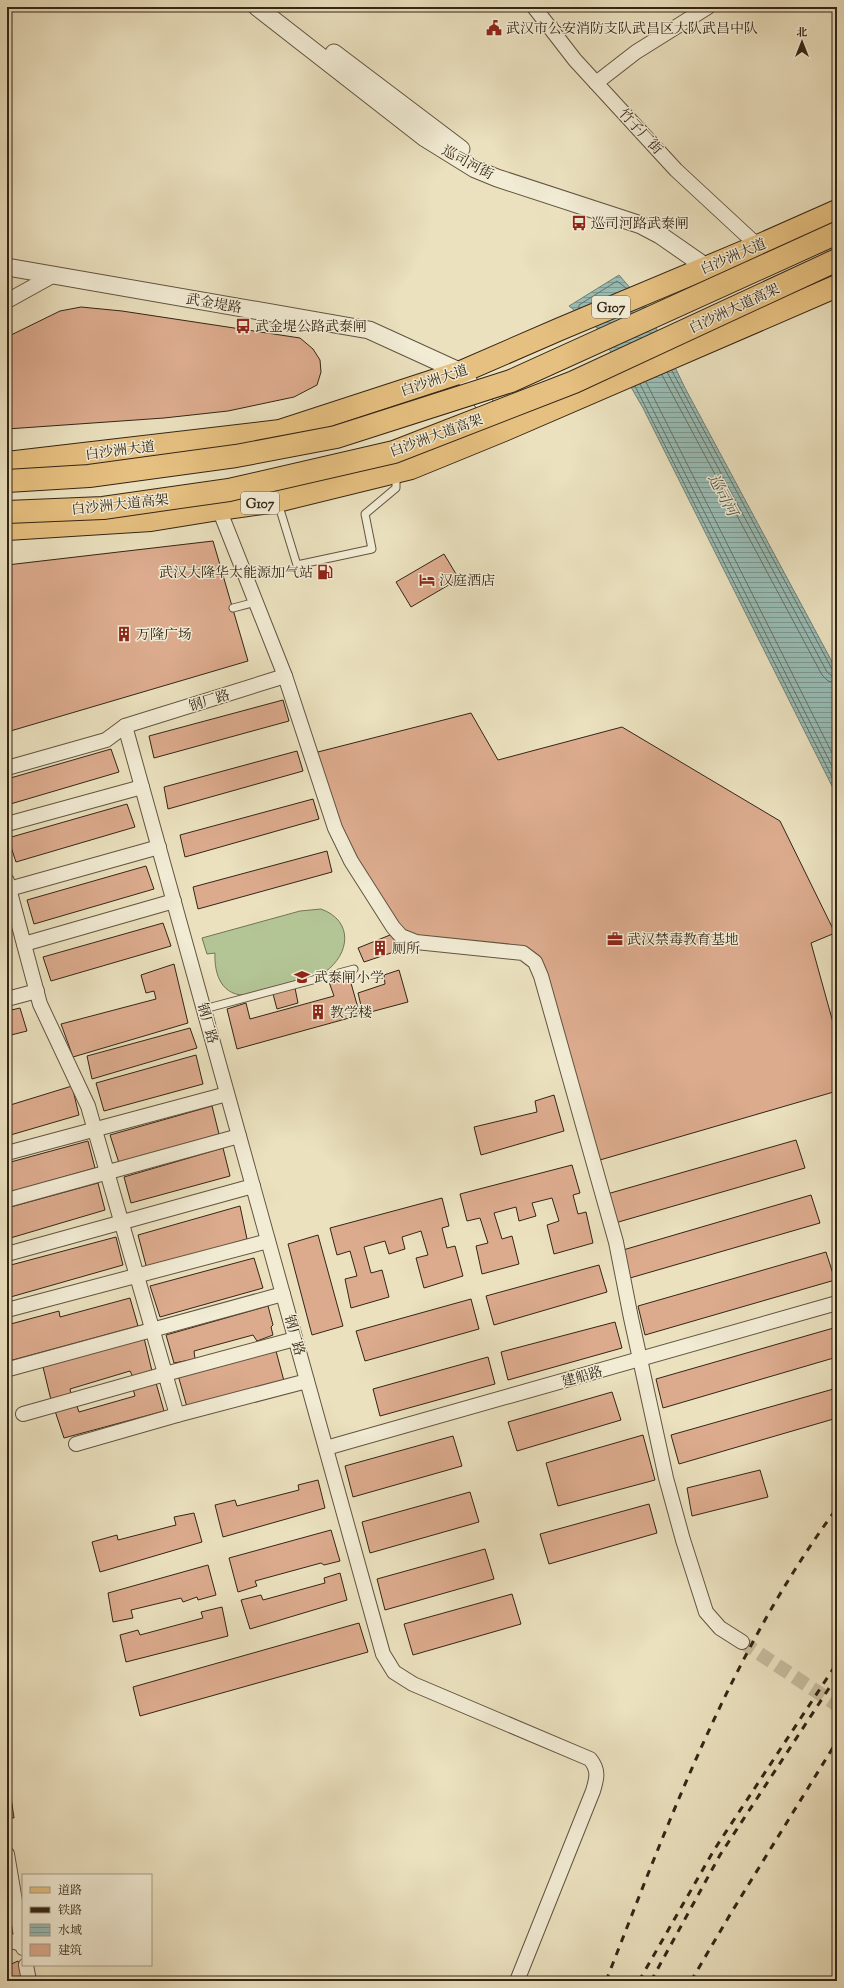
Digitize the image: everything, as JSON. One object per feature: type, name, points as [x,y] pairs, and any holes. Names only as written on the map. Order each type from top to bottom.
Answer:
[{"type":"main road","name":"白沙洲大道","points":[[7,463],[280,431],[461,372],[837,211]]},
{"type":"main road","name":"白沙洲大道高架","points":[[7,481],[96,475],[236,456],[336,437],[511,381],[837,233]]},
{"type":"main road","name":"白沙洲大道高架","points":[[7,512],[104,508],[229,490],[394,452],[574,382],[837,260]]},
{"type":"main road","name":"G107","points":[[7,529],[151,520],[277,500],[411,468],[504,430],[837,286]]},
{"type":"street","name":"巡司河街","points":[[257,7],[425,138],[475,169],[497,178],[641,225],[713,265]]},
{"type":"street","name":"巡司河街","points":[[274,7],[482,164],[510,176],[612,205],[641,216],[671,231],[713,265]]},
{"type":"street","name":"竹子厂街","points":[[534,7],[575,60],[676,170],[758,246]]},
{"type":"street","points":[[596,83],[636,52],[708,7]]},
{"type":"street","name":"武金堤路","points":[[7,267],[368,330],[461,372]]},
{"type":"street","points":[[7,301],[54,275]]},
{"type":"street","points":[[461,372],[504,430]]},
{"type":"street","points":[[219,509],[285,676],[335,828],[351,861],[397,932],[401,936],[416,942],[522,953],[535,962],[541,976],[616,1242],[666,1478],[706,1612],[720,1628],[742,1642]]},
{"type":"street","name":"钢厂路","points":[[285,676],[125,726],[383,1654],[394,1672],[413,1684],[590,1759],[595,1765],[598,1776],[593,1791],[517,1981]]},
{"type":"street","points":[[7,768],[106,740],[125,726]]},
{"type":"street","points":[[7,824],[142,787]]},
{"type":"street","points":[[159,847],[8,885],[13,926],[24,944],[40,1004],[88,1106],[153,1328],[176,1415]]},
{"type":"street","points":[[24,944],[174,901]]},
{"type":"street","points":[[7,999],[37,991]]},
{"type":"street","points":[[7,1153],[227,1094]]},
{"type":"street","points":[[7,1200],[239,1136]]},
{"type":"street","points":[[7,1254],[253,1186]]},
{"type":"street","points":[[7,1310],[268,1241]]},
{"type":"street","points":[[9,1369],[153,1328],[283,1294]]},
{"type":"street","name":"建船路","points":[[326,1448],[837,1303]]},
{"type":"street","points":[[23,1414],[296,1339]]},
{"type":"street","points":[[76,1444],[176,1415],[307,1381]]},
{"type":"street","points":[[7,1854],[10,1884],[22,1941]]},
{"type":"street","points":[[7,1940],[22,1946]]},
{"type":"street","points":[[26,1966],[29,1981]]},
{"type":"lane","points":[[277,500],[297,565],[372,549],[365,514],[396,488],[395,471]]},
{"type":"lane","points":[[233,608],[256,602]]},
{"type":"lane","points":[[204,1009],[354,969]]},
{"type":"green space","points":[[321,909],[332,914],[339,921],[345,938],[340,956],[325,972],[248,995],[239,995],[232,992],[221,983],[216,969],[215,953],[207,954],[202,938],[300,911]]},
{"type":"water","name":"巡司河","points":[[619,275],[645,305],[685,388],[837,671],[837,796],[643,408],[597,328],[569,306]]},
{"type":"building","points":[[81,307],[122,311],[300,338],[313,349],[320,360],[321,372],[317,385],[294,397],[228,411],[164,418],[7,429],[7,337],[60,311]]},
{"type":"building","name":"万隆广场","points":[[213,541],[248,661],[7,732],[7,565]]},
{"type":"building","name":"汉庭酒店","points":[[444,554],[459,579],[411,607],[396,582]]},
{"type":"building","points":[[283,700],[289,721],[154,758],[149,736]]},
{"type":"building","name":"武汉禁毒教育基地","points":[[471,713],[498,760],[622,727],[780,821],[835,933],[811,943],[837,1037],[837,1091],[593,1162],[535,962],[401,936],[351,861],[310,754]]},
{"type":"building","points":[[111,749],[119,772],[7,805],[7,779]]},
{"type":"building","points":[[297,751],[303,771],[168,809],[164,787]]},
{"type":"building","points":[[313,799],[319,819],[185,857],[180,835]]},
{"type":"building","points":[[127,804],[135,827],[16,862],[8,838]]},
{"type":"building","points":[[327,851],[332,872],[198,909],[193,887]]},
{"type":"building","points":[[146,866],[154,889],[34,924],[27,900]]},
{"type":"building","points":[[163,923],[171,946],[51,981],[43,957]]},
{"type":"building","name":"厕所","points":[[390,935],[403,949],[364,962],[358,948]]},
{"type":"building","points":[[174,964],[188,1023],[73,1057],[61,1024],[156,999],[154,991],[146,993],[141,975]]},
{"type":"building","points":[[399,970],[408,1002],[363,1014],[358,993],[385,984],[384,975]]},
{"type":"building","name":"教学楼","points":[[349,976],[360,1015],[237,1049],[227,1009],[246,1003],[250,1019],[334,996],[329,982]]},
{"type":"building","points":[[295,988],[298,1003],[277,1009],[273,994]]},
{"type":"building","points":[[20,1008],[27,1031],[7,1036],[7,1011]]},
{"type":"building","points":[[190,1028],[197,1048],[92,1079],[87,1056]]},
{"type":"building","points":[[196,1055],[203,1084],[104,1111],[96,1083]]},
{"type":"building","points":[[72,1086],[79,1115],[7,1136],[7,1106]]},
{"type":"building","points":[[554,1095],[564,1131],[481,1155],[474,1127],[537,1112],[535,1101]]},
{"type":"building","points":[[212,1106],[219,1134],[119,1163],[110,1135]]},
{"type":"building","points":[[796,1140],[805,1168],[615,1223],[607,1194]]},
{"type":"building","points":[[88,1141],[95,1168],[7,1193],[7,1163]]},
{"type":"building","points":[[223,1148],[230,1176],[131,1203],[124,1177]]},
{"type":"building","points":[[572,1165],[580,1193],[573,1195],[578,1214],[586,1212],[593,1243],[554,1254],[547,1225],[559,1221],[552,1198],[532,1203],[536,1216],[519,1221],[516,1207],[494,1213],[502,1239],[512,1236],[519,1264],[482,1274],[476,1246],[488,1243],[480,1218],[467,1221],[460,1194]]},
{"type":"building","points":[[98,1183],[105,1210],[7,1239],[7,1208]]},
{"type":"building","points":[[811,1195],[820,1223],[630,1278],[623,1250]]},
{"type":"building","points":[[442,1198],[449,1226],[442,1228],[447,1248],[455,1246],[463,1276],[424,1288],[416,1258],[428,1255],[421,1231],[402,1237],[405,1249],[389,1254],[385,1241],[364,1247],[371,1273],[382,1270],[389,1297],[351,1308],[345,1279],[357,1276],[350,1251],[337,1255],[330,1228]]},
{"type":"building","points":[[240,1206],[247,1239],[147,1269],[138,1235]]},
{"type":"building","points":[[318,1235],[343,1326],[312,1335],[288,1244]]},
{"type":"building","points":[[116,1237],[123,1265],[7,1298],[7,1266]]},
{"type":"building","points":[[826,1252],[835,1280],[645,1335],[638,1306]]},
{"type":"building","points":[[254,1258],[263,1288],[160,1317],[150,1286]]},
{"type":"building","points":[[599,1265],[607,1292],[494,1325],[486,1296]]},
{"type":"building","points":[[130,1298],[138,1326],[9,1361],[7,1325],[59,1311],[60,1317]]},
{"type":"building","points":[[471,1299],[479,1329],[365,1361],[356,1331]]},
{"type":"building","points":[[268,1306],[273,1325],[271,1327],[273,1335],[257,1341],[253,1335],[194,1351],[195,1359],[174,1363],[166,1335]]},
{"type":"building","points":[[615,1322],[622,1348],[508,1380],[501,1352]]},
{"type":"building","points":[[837,1327],[837,1357],[663,1408],[656,1379]]},
{"type":"building","points":[[144,1338],[152,1371],[133,1377],[130,1371],[70,1389],[71,1394],[51,1400],[43,1367]]},
{"type":"building","points":[[276,1351],[284,1381],[187,1407],[178,1375]]},
{"type":"building","points":[[488,1357],[495,1384],[380,1416],[373,1389]]},
{"type":"building","points":[[156,1383],[164,1411],[64,1438],[55,1411],[76,1404],[79,1412],[135,1396],[133,1389]]},
{"type":"building","points":[[837,1388],[837,1418],[679,1464],[671,1435]]},
{"type":"building","points":[[612,1392],[621,1420],[517,1451],[508,1422]]},
{"type":"building","points":[[643,1435],[655,1480],[558,1506],[546,1463]]},
{"type":"building","points":[[453,1436],[462,1466],[353,1497],[345,1466]]},
{"type":"building","points":[[760,1470],[768,1497],[692,1516],[687,1488]]},
{"type":"building","points":[[318,1480],[325,1508],[223,1537],[215,1505],[235,1500],[237,1506],[299,1490],[298,1485]]},
{"type":"building","points":[[470,1492],[479,1522],[370,1553],[362,1522]]},
{"type":"building","points":[[649,1504],[657,1533],[549,1564],[540,1534]]},
{"type":"building","points":[[194,1513],[202,1542],[100,1572],[92,1542],[117,1535],[118,1540],[176,1525],[174,1517]]},
{"type":"building","points":[[331,1530],[340,1561],[324,1565],[321,1563],[255,1581],[257,1586],[238,1592],[229,1558]]},
{"type":"building","points":[[485,1549],[494,1579],[385,1610],[377,1579]]},
{"type":"building","points":[[208,1565],[216,1595],[198,1600],[197,1597],[183,1602],[181,1598],[131,1610],[133,1618],[113,1622],[108,1593]]},
{"type":"building","points":[[340,1573],[347,1600],[250,1629],[241,1600],[261,1595],[263,1600],[325,1583],[324,1578]]},
{"type":"building","points":[[512,1594],[521,1624],[413,1655],[404,1624]]},
{"type":"building","points":[[222,1607],[228,1636],[126,1662],[120,1635],[138,1630],[140,1635],[203,1618],[201,1612]]},
{"type":"building","points":[[359,1623],[368,1652],[140,1716],[133,1687]]},
{"type":"building","points":[[7,1770],[14,1818],[7,1817]]},
{"type":"building","points":[[18,1961],[28,1980],[7,1981],[7,1966]]},
{"type":"tunnel","points":[[742,1642],[837,1705]]},
{"type":"railway","points":[[606,1981],[654,1858],[706,1737],[735,1677],[766,1619],[800,1562],[837,1508]]},
{"type":"railway","points":[[639,1981],[714,1850],[837,1663]]},
{"type":"railway","points":[[651,1981],[720,1855],[837,1676]]},
{"type":"railway","points":[[691,1981],[837,1741]]},
{"type":"place","name":"武汉市公安消防支队武昌区大队武昌中队","points":[[494,28]]},
{"type":"place","name":"巡司河路武泰闸","points":[[579,223]]},
{"type":"place","name":"武金堤公路武泰闸","points":[[243,326]]},
{"type":"place","name":"武汉大隆华太能源加气站","points":[[325,572]]},
{"type":"place","name":"汉庭酒店","points":[[427,580]]},
{"type":"place","name":"万隆广场","points":[[124,634]]},
{"type":"place","name":"武汉禁毒教育基地","points":[[615,939]]},
{"type":"place","name":"厕所","points":[[380,948]]},
{"type":"place","name":"武泰闸小学","points":[[302,977]]},
{"type":"place","name":"教学楼","points":[[318,1012]]}]
